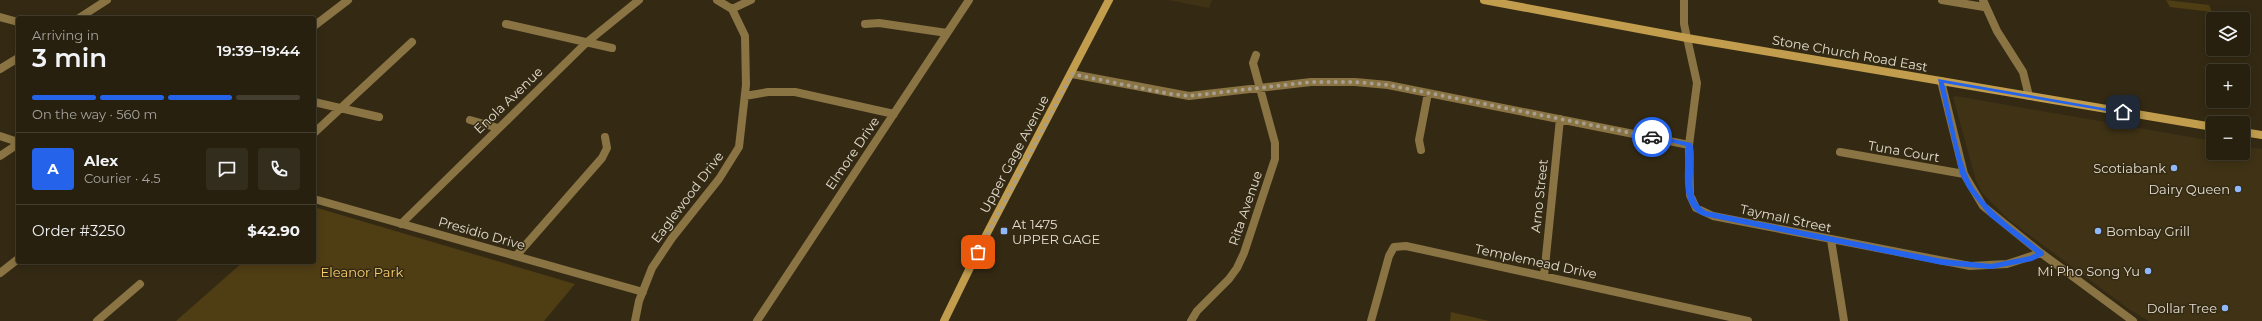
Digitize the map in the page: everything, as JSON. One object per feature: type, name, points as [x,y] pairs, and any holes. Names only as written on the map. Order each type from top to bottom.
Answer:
[{"type":"main road","name":"Upper Gage Avenue","points":[[944,321],[984,239],[1072,74],[1109,0]]},
{"type":"main road","name":"Stone Church Road East","points":[[1484,0],[1688,38],[2206,126]]},
{"type":"main road","points":[[2250,133],[2262,136]]},
{"type":"street","points":[[82,16],[107,0]]},
{"type":"street","points":[[316,24],[348,0]]},
{"type":"street","name":"Enola Avenue","points":[[401,224],[586,43],[639,0]]},
{"type":"street","points":[[717,0],[732,9],[751,0]]},
{"type":"street","name":"Elmore Drive","points":[[757,321],[969,0]]},
{"type":"street","name":"Taymall Street","points":[[1684,0],[1684,24],[1697,83],[1690,144],[1690,195],[1696,208],[1714,216],[1970,266],[2008,264],[2032,259],[2042,253]]},
{"type":"street","points":[[1942,0],[1983,3],[2023,72],[2029,96]]},
{"type":"street","name":"Eaglewood Drive","points":[[636,321],[643,292],[652,268],[672,238],[733,159],[738,147],[744,96],[745,36],[732,9]]},
{"type":"street","points":[[0,17],[16,21]]},
{"type":"street","points":[[865,24],[879,23],[947,33]]},
{"type":"street","points":[[506,24],[612,48]]},
{"type":"street","points":[[316,131],[412,42]]},
{"type":"street","name":"Rita Avenue","points":[[1191,321],[1197,311],[1229,279],[1237,268],[1244,253],[1275,159],[1275,143],[1253,63],[1256,55]]},
{"type":"street","points":[[0,69],[16,59]]},
{"type":"street","points":[[1072,74],[1179,95],[1208,95],[1259,87],[1311,82],[1355,82],[1388,85],[1690,144]]},
{"type":"street","points":[[1940,81],[1964,174],[1983,206],[2042,253],[2133,321]]},
{"type":"street","points":[[744,96],[768,92],[795,92],[894,114]]},
{"type":"street","points":[[1421,150],[1419,140],[1428,93]]},
{"type":"street","points":[[316,103],[379,117]]},
{"type":"street","name":"Arno Street","points":[[1544,276],[1560,119]]},
{"type":"street","points":[[470,120],[498,128]]},
{"type":"street","points":[[0,136],[16,142]]},
{"type":"street","points":[[516,256],[602,158],[607,148],[605,137]]},
{"type":"street","points":[[0,156],[16,144]]},
{"type":"street","name":"Tuna Court","points":[[1840,152],[1964,174]]},
{"type":"street","name":"Presidio Drive","points":[[316,200],[643,292]]},
{"type":"street","points":[[1831,240],[1844,321]]},
{"type":"street","name":"Templemead Drive","points":[[1371,321],[1389,256],[1394,247],[1406,246],[1748,321]]},
{"type":"street","points":[[0,273],[16,261]]},
{"type":"street","points":[[97,321],[140,284]]},
{"type":"shaded area","points":[[1168,0],[1212,0],[1209,8]]},
{"type":"shaded area","points":[[1956,96],[2206,140],[2206,160],[2250,160],[2250,147],[2262,149],[2262,321],[2149,321],[2130,310],[2008,219],[1982,193],[1976,181],[1953,97]]},
{"type":"green space","points":[[2166,0],[2209,5],[2212,12],[2170,7]]},
{"type":"green space","name":"Eleanor Park","points":[[316,208],[575,284],[544,321],[176,321],[241,264],[316,264]]},
{"type":"green space","points":[[1451,312],[1489,321],[1450,321]]},
{"type":"way so far","points":[[978,252],[1072,74],[1170,94],[1189,96],[1311,82],[1355,82],[1388,85],[1652,137]]},
{"type":"place","name":"Scotiabank","points":[[2174,168]]},
{"type":"place","name":"Dairy Queen","points":[[2238,189]]},
{"type":"place","name":"At 1475 UPPER GAGE","points":[[1004,231]]},
{"type":"place","name":"Bombay Grill","points":[[2098,231]]},
{"type":"place","name":"Mi Pho Song Yu","points":[[2148,271]]},
{"type":"place","name":"Dollar Tree","points":[[2225,308]]},
{"type":"route","points":[[1652,137],[1690,144],[1690,195],[1696,208],[1704,213],[1942,262],[1991,267],[2032,259],[2042,253],[1992,215],[1976,196],[1964,174],[1940,81],[2123,112]]}]
